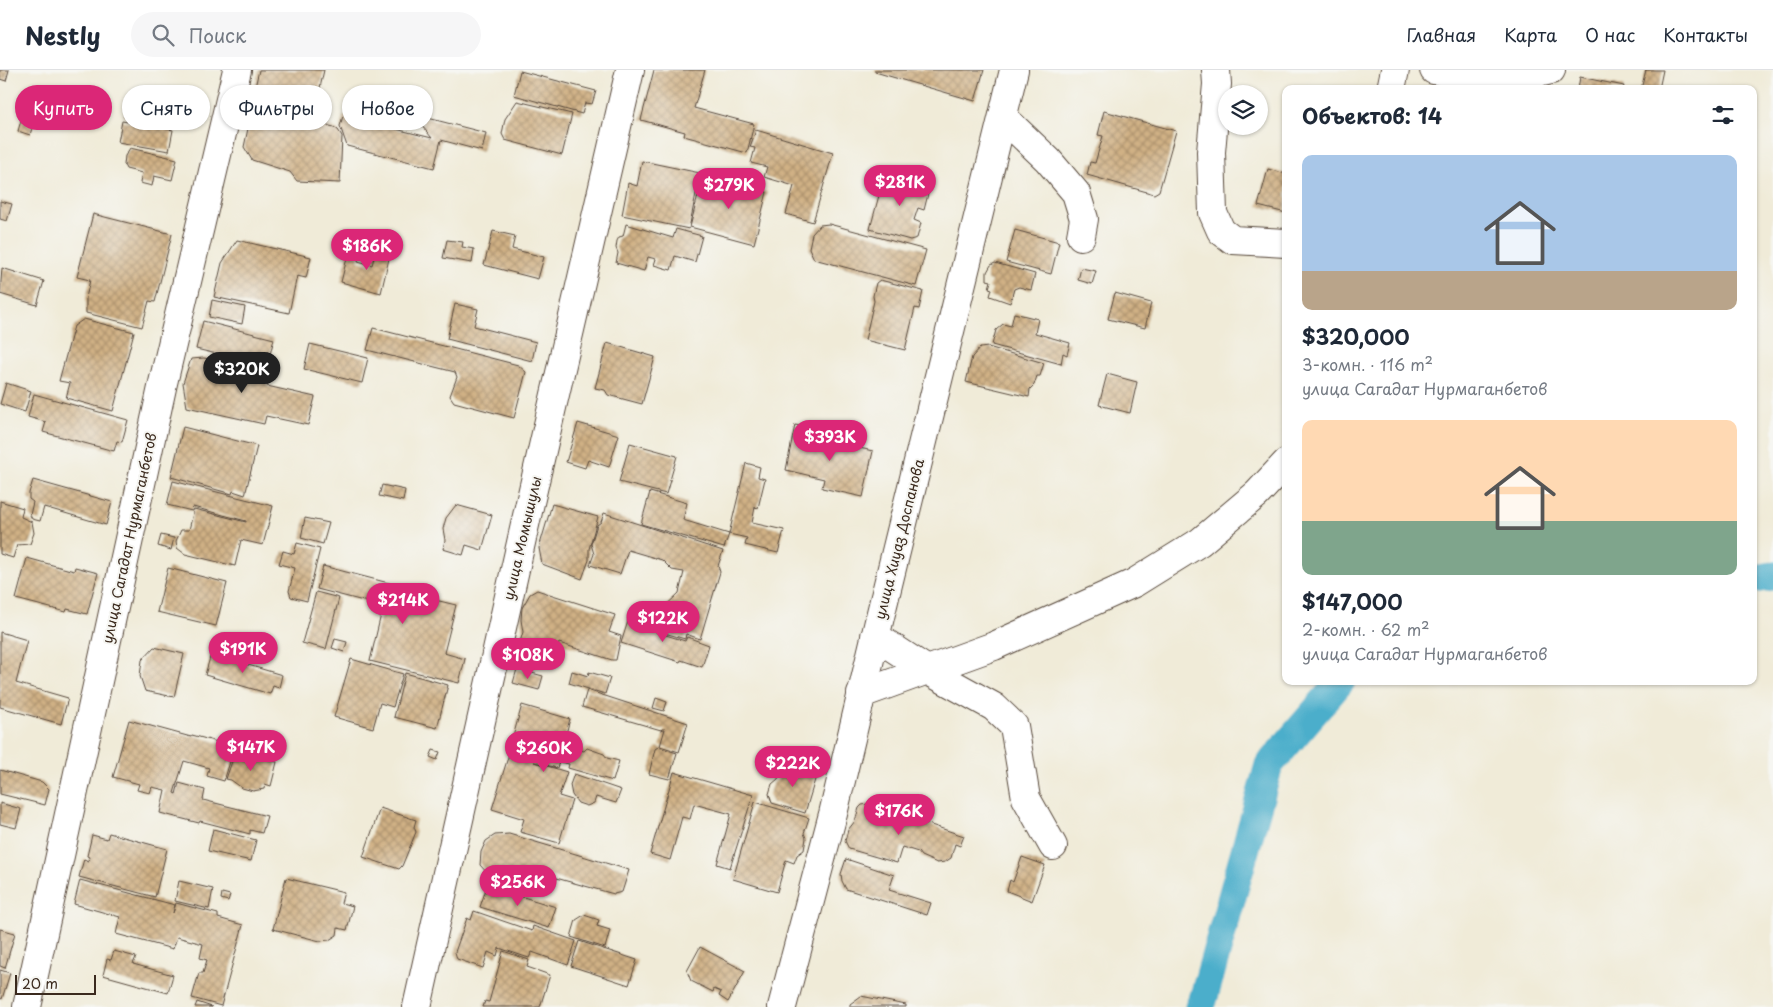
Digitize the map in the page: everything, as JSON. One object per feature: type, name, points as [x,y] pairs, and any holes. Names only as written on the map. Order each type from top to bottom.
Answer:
[{"type":"street","name":"улица Сагадат Нурмаганбетов","points":[[27,1007],[163,383],[237,70]]},
{"type":"street","name":"улица Момышулы","points":[[417,1007],[529,507],[630,70]]},
{"type":"street","name":"улица Хиуаз Доспанова","points":[[782,1007],[828,832],[1014,70]]},
{"type":"street","points":[[1216,70],[1217,84],[1212,152],[1213,213],[1222,231],[1233,240],[1282,243]]},
{"type":"street","points":[[1392,85],[1395,70]]},
{"type":"street","points":[[1434,70],[1455,74],[1497,76],[1539,73],[1551,70]]},
{"type":"street","points":[[1003,117],[1048,160],[1076,193],[1084,220],[1081,236]]},
{"type":"street","points":[[862,694],[994,646],[1134,583],[1200,542],[1257,494],[1282,467]]},
{"type":"street","points":[[875,636],[927,670],[994,708],[1014,726],[1026,798],[1052,846]]},
{"type":"building","points":[[0,70],[9,70],[6,81],[0,79]]},
{"type":"building","points":[[259,70],[324,70],[321,85],[256,85]]},
{"type":"building","points":[[654,70],[705,70],[694,108],[754,124],[747,153],[684,136],[685,132],[641,120]]},
{"type":"building","points":[[875,70],[984,70],[975,101],[875,72]]},
{"type":"building","points":[[1646,70],[1663,70],[1660,85],[1642,85]]},
{"type":"building","points":[[520,71],[596,91],[592,104],[585,103],[582,114],[514,95]]},
{"type":"building","points":[[1580,77],[1619,85],[1579,85]]},
{"type":"building","points":[[517,101],[572,114],[562,155],[505,140],[502,134],[505,119]]},
{"type":"building","points":[[1104,111],[1176,131],[1159,191],[1154,194],[1087,175],[1090,162],[1095,163],[1103,136],[1098,135]]},
{"type":"building","points":[[342,119],[342,130],[400,130],[432,138],[425,130],[433,130],[433,119],[486,133],[482,151],[441,140],[434,168],[347,146],[340,126]]},
{"type":"building","points":[[122,121],[122,130],[173,130],[169,151],[118,142]]},
{"type":"building","points":[[332,127],[334,127],[342,136],[340,183],[297,181],[290,172],[252,160],[244,147],[248,130],[332,130]]},
{"type":"building","points":[[18,130],[31,130],[30,135]]},
{"type":"building","points":[[756,130],[833,153],[813,222],[786,214],[794,186],[764,177],[767,167],[751,163],[755,148],[750,147]]},
{"type":"building","points":[[130,148],[177,159],[172,180],[154,176],[152,186],[140,183],[142,173],[126,169],[124,165],[125,156]]},
{"type":"building","points":[[642,161],[700,173],[689,229],[622,215],[628,183],[637,186]]},
{"type":"building","points":[[1268,169],[1282,173],[1282,212],[1258,206]]},
{"type":"building","points":[[885,173],[930,186],[924,210],[918,208],[914,220],[921,223],[917,238],[910,240],[870,229]]},
{"type":"building","points":[[703,176],[767,192],[754,244],[690,227]]},
{"type":"building","points":[[0,201],[12,204],[7,221],[0,219]]},
{"type":"building","points":[[93,214],[172,234],[155,302],[149,301],[142,327],[86,313],[86,298],[90,280],[77,277]]},
{"type":"building","points":[[626,224],[673,238],[676,229],[702,236],[695,262],[675,256],[671,270],[654,265],[656,259],[648,257],[644,271],[616,263],[618,253],[616,248],[617,241],[619,237],[623,236]]},
{"type":"building","points":[[829,224],[926,250],[916,286],[814,259],[809,248],[812,234],[820,225]]},
{"type":"building","points":[[1015,230],[1059,242],[1051,274],[1006,262]]},
{"type":"building","points":[[493,231],[515,236],[512,249],[544,257],[538,279],[484,265]]},
{"type":"building","points":[[237,240],[311,257],[306,278],[297,276],[289,313],[214,297],[222,263]]},
{"type":"building","points":[[447,240],[463,242],[462,247],[474,249],[472,263],[443,258]]},
{"type":"building","points":[[377,247],[391,250],[381,293],[341,282],[348,254],[359,256],[358,261],[372,265]]},
{"type":"building","points":[[995,263],[1035,274],[1031,290],[1019,287],[1014,289],[1010,303],[990,296],[992,289],[989,288],[991,281],[987,280],[987,272],[991,265]]},
{"type":"building","points":[[2,268],[44,281],[37,305],[0,294]]},
{"type":"building","points":[[1081,268],[1096,271],[1092,284],[1078,280]]},
{"type":"building","points":[[880,280],[923,291],[919,309],[915,308],[905,350],[865,340],[876,283]]},
{"type":"building","points":[[1115,293],[1151,303],[1145,328],[1108,319]]},
{"type":"building","points":[[212,300],[245,307],[242,324],[209,317]]},
{"type":"building","points":[[455,304],[478,309],[474,326],[536,342],[532,361],[447,339]]},
{"type":"building","points":[[1014,313],[1038,319],[1035,333],[1070,343],[1067,355],[1063,353],[1061,364],[992,345],[996,330],[1003,324],[1011,326]]},
{"type":"building","points":[[84,319],[134,332],[113,411],[66,398],[70,383],[59,381],[74,326]]},
{"type":"building","points":[[203,321],[274,339],[267,366],[196,349]]},
{"type":"building","points":[[373,328],[518,365],[526,372],[514,418],[454,402],[450,396],[457,377],[455,372],[367,350]]},
{"type":"building","points":[[607,343],[655,357],[642,404],[608,395],[605,390],[595,388]]},
{"type":"building","points":[[310,344],[368,358],[362,383],[304,369]]},
{"type":"building","points":[[988,347],[1044,363],[1040,376],[1037,376],[1034,385],[1030,389],[1029,397],[966,382],[972,357],[980,348]]},
{"type":"building","points":[[204,358],[270,373],[267,386],[315,397],[308,425],[266,416],[264,424],[187,407],[183,383],[191,359]]},
{"type":"building","points":[[1107,374],[1137,382],[1130,413],[1099,405]]},
{"type":"building","points":[[6,383],[31,391],[25,412],[0,404]]},
{"type":"building","points":[[34,394],[128,420],[122,442],[117,441],[114,451],[43,432],[46,422],[28,417]]},
{"type":"building","points":[[578,423],[619,435],[609,467],[588,460],[585,468],[566,462]]},
{"type":"building","points":[[795,425],[811,428],[809,437],[873,451],[863,497],[822,488],[824,479],[786,470]]},
{"type":"building","points":[[183,427],[257,446],[245,495],[233,491],[232,494],[171,477]]},
{"type":"building","points":[[630,443],[677,456],[666,494],[619,482]]},
{"type":"building","points":[[746,463],[760,467],[758,477],[765,479],[758,508],[755,507],[752,523],[784,530],[778,553],[745,545],[747,538],[729,534]]},
{"type":"building","points":[[33,480],[112,502],[106,525],[44,507],[40,521],[32,519],[30,515],[33,502],[29,499],[29,493]]},
{"type":"building","points":[[173,481],[273,506],[263,545],[241,540],[235,566],[185,554],[177,548],[176,541],[181,530],[189,530],[194,509],[246,521],[193,507],[192,511],[167,505]]},
{"type":"building","points":[[382,485],[405,490],[403,501],[379,496]]},
{"type":"building","points":[[650,492],[687,503],[683,520],[729,534],[724,548],[641,524]]},
{"type":"building","points":[[0,501],[23,508],[21,517],[32,522],[34,533],[30,544],[17,545],[13,558],[0,554]]},
{"type":"building","points":[[552,504],[598,517],[589,549],[589,560],[582,579],[542,564],[539,548]]},
{"type":"building","points":[[456,505],[492,515],[482,550],[466,545],[463,555],[443,549],[445,540],[443,529],[446,518]]},
{"type":"building","points":[[604,513],[723,551],[718,566],[720,572],[700,639],[686,634],[685,639],[658,631],[661,621],[658,613],[679,593],[684,572],[672,570],[662,560],[628,550],[620,574],[590,565],[594,554],[591,544],[597,525],[601,522]]},
{"type":"building","points":[[305,518],[329,523],[323,544],[301,538]]},
{"type":"building","points":[[161,535],[174,538],[171,550],[158,546]]},
{"type":"building","points":[[297,543],[320,549],[307,601],[291,597],[289,591],[295,568],[279,564],[283,551],[294,554]]},
{"type":"building","points":[[27,558],[74,571],[75,567],[98,573],[87,614],[67,609],[66,612],[16,599]]},
{"type":"building","points":[[323,566],[408,588],[406,593],[456,605],[444,653],[465,659],[459,683],[370,661],[383,606],[317,589]]},
{"type":"building","points":[[168,568],[227,583],[216,626],[157,612]]},
{"type":"building","points":[[537,590],[615,615],[609,632],[621,636],[616,660],[559,643],[556,653],[520,642],[523,632],[522,608],[530,594]]},
{"type":"building","points":[[316,592],[339,598],[326,649],[302,643]]},
{"type":"building","points":[[630,615],[659,624],[656,632],[685,641],[687,637],[709,645],[702,667],[621,643]]},
{"type":"building","points":[[0,632],[27,640],[16,683],[68,698],[61,724],[0,707]]},
{"type":"building","points":[[335,639],[347,642],[344,652],[332,648]]},
{"type":"building","points":[[154,647],[184,654],[174,697],[145,691],[140,676],[142,660]]},
{"type":"building","points":[[211,654],[282,675],[279,688],[273,686],[270,694],[205,675]]},
{"type":"building","points":[[351,659],[403,674],[393,707],[380,703],[373,728],[334,717]]},
{"type":"building","points":[[517,669],[543,676],[539,690],[513,683]]},
{"type":"building","points":[[572,671],[588,676],[589,672],[610,678],[605,694],[569,683]]},
{"type":"building","points":[[405,673],[448,685],[437,728],[394,717]]},
{"type":"building","points":[[587,690],[688,723],[679,752],[660,746],[665,729],[661,730],[582,707]]},
{"type":"building","points":[[656,698],[667,702],[664,711],[653,708]]},
{"type":"building","points":[[522,705],[570,719],[563,745],[584,751],[587,748],[604,754],[607,758],[619,761],[613,781],[568,768],[569,764],[559,762],[557,768],[534,762],[567,772],[559,796],[572,800],[559,843],[520,832],[524,819],[492,809]]},
{"type":"building","points":[[129,720],[191,737],[192,735],[228,745],[232,748],[233,752],[224,781],[207,776],[209,768],[184,761],[174,793],[176,794],[179,783],[205,790],[203,800],[267,816],[262,833],[250,830],[250,834],[160,813],[165,790],[152,787],[150,793],[137,790],[139,784],[113,777]]},
{"type":"building","points":[[658,747],[677,753],[669,779],[649,774],[655,749]]},
{"type":"building","points":[[433,750],[440,752],[437,760],[430,757]]},
{"type":"building","points":[[242,752],[277,762],[271,786],[265,784],[264,789],[253,791],[242,788],[231,780],[226,779],[235,753]]},
{"type":"building","points":[[783,763],[817,773],[805,813],[772,803],[769,794],[772,784],[778,779]]},
{"type":"building","points":[[0,770],[42,782],[49,789],[45,805],[0,794]]},
{"type":"building","points":[[674,772],[753,795],[730,868],[717,864],[731,814],[694,804],[690,819],[682,817],[670,860],[650,854]]},
{"type":"building","points":[[574,774],[621,790],[616,803],[596,797],[594,803],[587,806],[578,803],[572,795],[570,785]]},
{"type":"building","points":[[755,802],[809,818],[804,833],[806,838],[804,850],[797,855],[794,863],[786,860],[777,892],[733,879]]},
{"type":"building","points":[[0,803],[21,809],[16,828],[0,824]]},
{"type":"building","points":[[868,804],[964,836],[960,846],[955,844],[951,858],[945,862],[937,863],[921,856],[918,852],[902,847],[897,863],[849,849],[845,841],[848,830],[855,821],[859,808],[862,805]]},
{"type":"building","points":[[380,808],[416,820],[414,827],[416,832],[399,869],[363,857]]},
{"type":"building","points":[[213,829],[256,840],[251,861],[208,851]]},
{"type":"building","points":[[109,833],[167,849],[155,897],[79,877],[84,859],[88,861],[89,857],[87,856],[92,835],[107,839]]},
{"type":"building","points":[[509,834],[629,870],[622,892],[614,894],[545,875],[541,890],[489,875],[480,865],[481,852],[486,841],[495,835]]},
{"type":"building","points":[[1022,857],[1045,865],[1032,901],[1007,891],[1010,880],[1013,882]]},
{"type":"building","points":[[846,859],[894,875],[889,890],[931,903],[927,915],[846,889],[841,874]]},
{"type":"building","points":[[286,878],[344,892],[341,903],[353,906],[347,930],[338,928],[337,935],[329,940],[320,941],[273,929]]},
{"type":"building","points":[[80,880],[175,905],[173,913],[176,903],[218,914],[218,918],[243,925],[221,1006],[192,998],[199,973],[203,973],[207,960],[200,958],[203,944],[177,937],[173,949],[116,934],[120,917],[74,904]]},
{"type":"building","points":[[179,881],[213,889],[209,909],[175,901]]},
{"type":"building","points":[[487,886],[556,907],[549,928],[480,907]]},
{"type":"building","points":[[222,893],[230,895],[228,901],[221,899]]},
{"type":"building","points":[[474,911],[532,931],[533,926],[576,941],[568,965],[532,952],[529,958],[499,948],[497,956],[488,952],[483,968],[457,959],[455,952],[467,918],[471,920]]},
{"type":"building","points":[[584,915],[599,920],[597,926],[610,930],[605,948],[571,937],[576,920]]},
{"type":"building","points":[[0,929],[15,933],[5,968],[0,966]]},
{"type":"building","points":[[579,941],[637,960],[629,985],[571,966]]},
{"type":"building","points":[[700,947],[745,971],[728,1002],[719,996],[721,992],[714,989],[713,992],[691,981],[687,971]]},
{"type":"building","points":[[114,951],[136,957],[133,964],[173,975],[168,993],[103,975],[107,959],[111,960]]},
{"type":"building","points":[[503,951],[529,960],[527,967],[550,975],[540,1007],[483,1007],[485,1001],[489,1002]]},
{"type":"building","points":[[0,970],[10,973],[2,999],[0,998]]},
{"type":"building","points":[[861,996],[906,1005],[906,1007],[850,1007],[850,1004]]},
{"type":"building","points":[[197,1002],[212,1007],[195,1007]]},
{"type":"waterway","points":[[1757,579],[1773,576]]},
{"type":"waterway","points":[[1199,1007],[1203,1000],[1269,765],[1338,685]]}]
